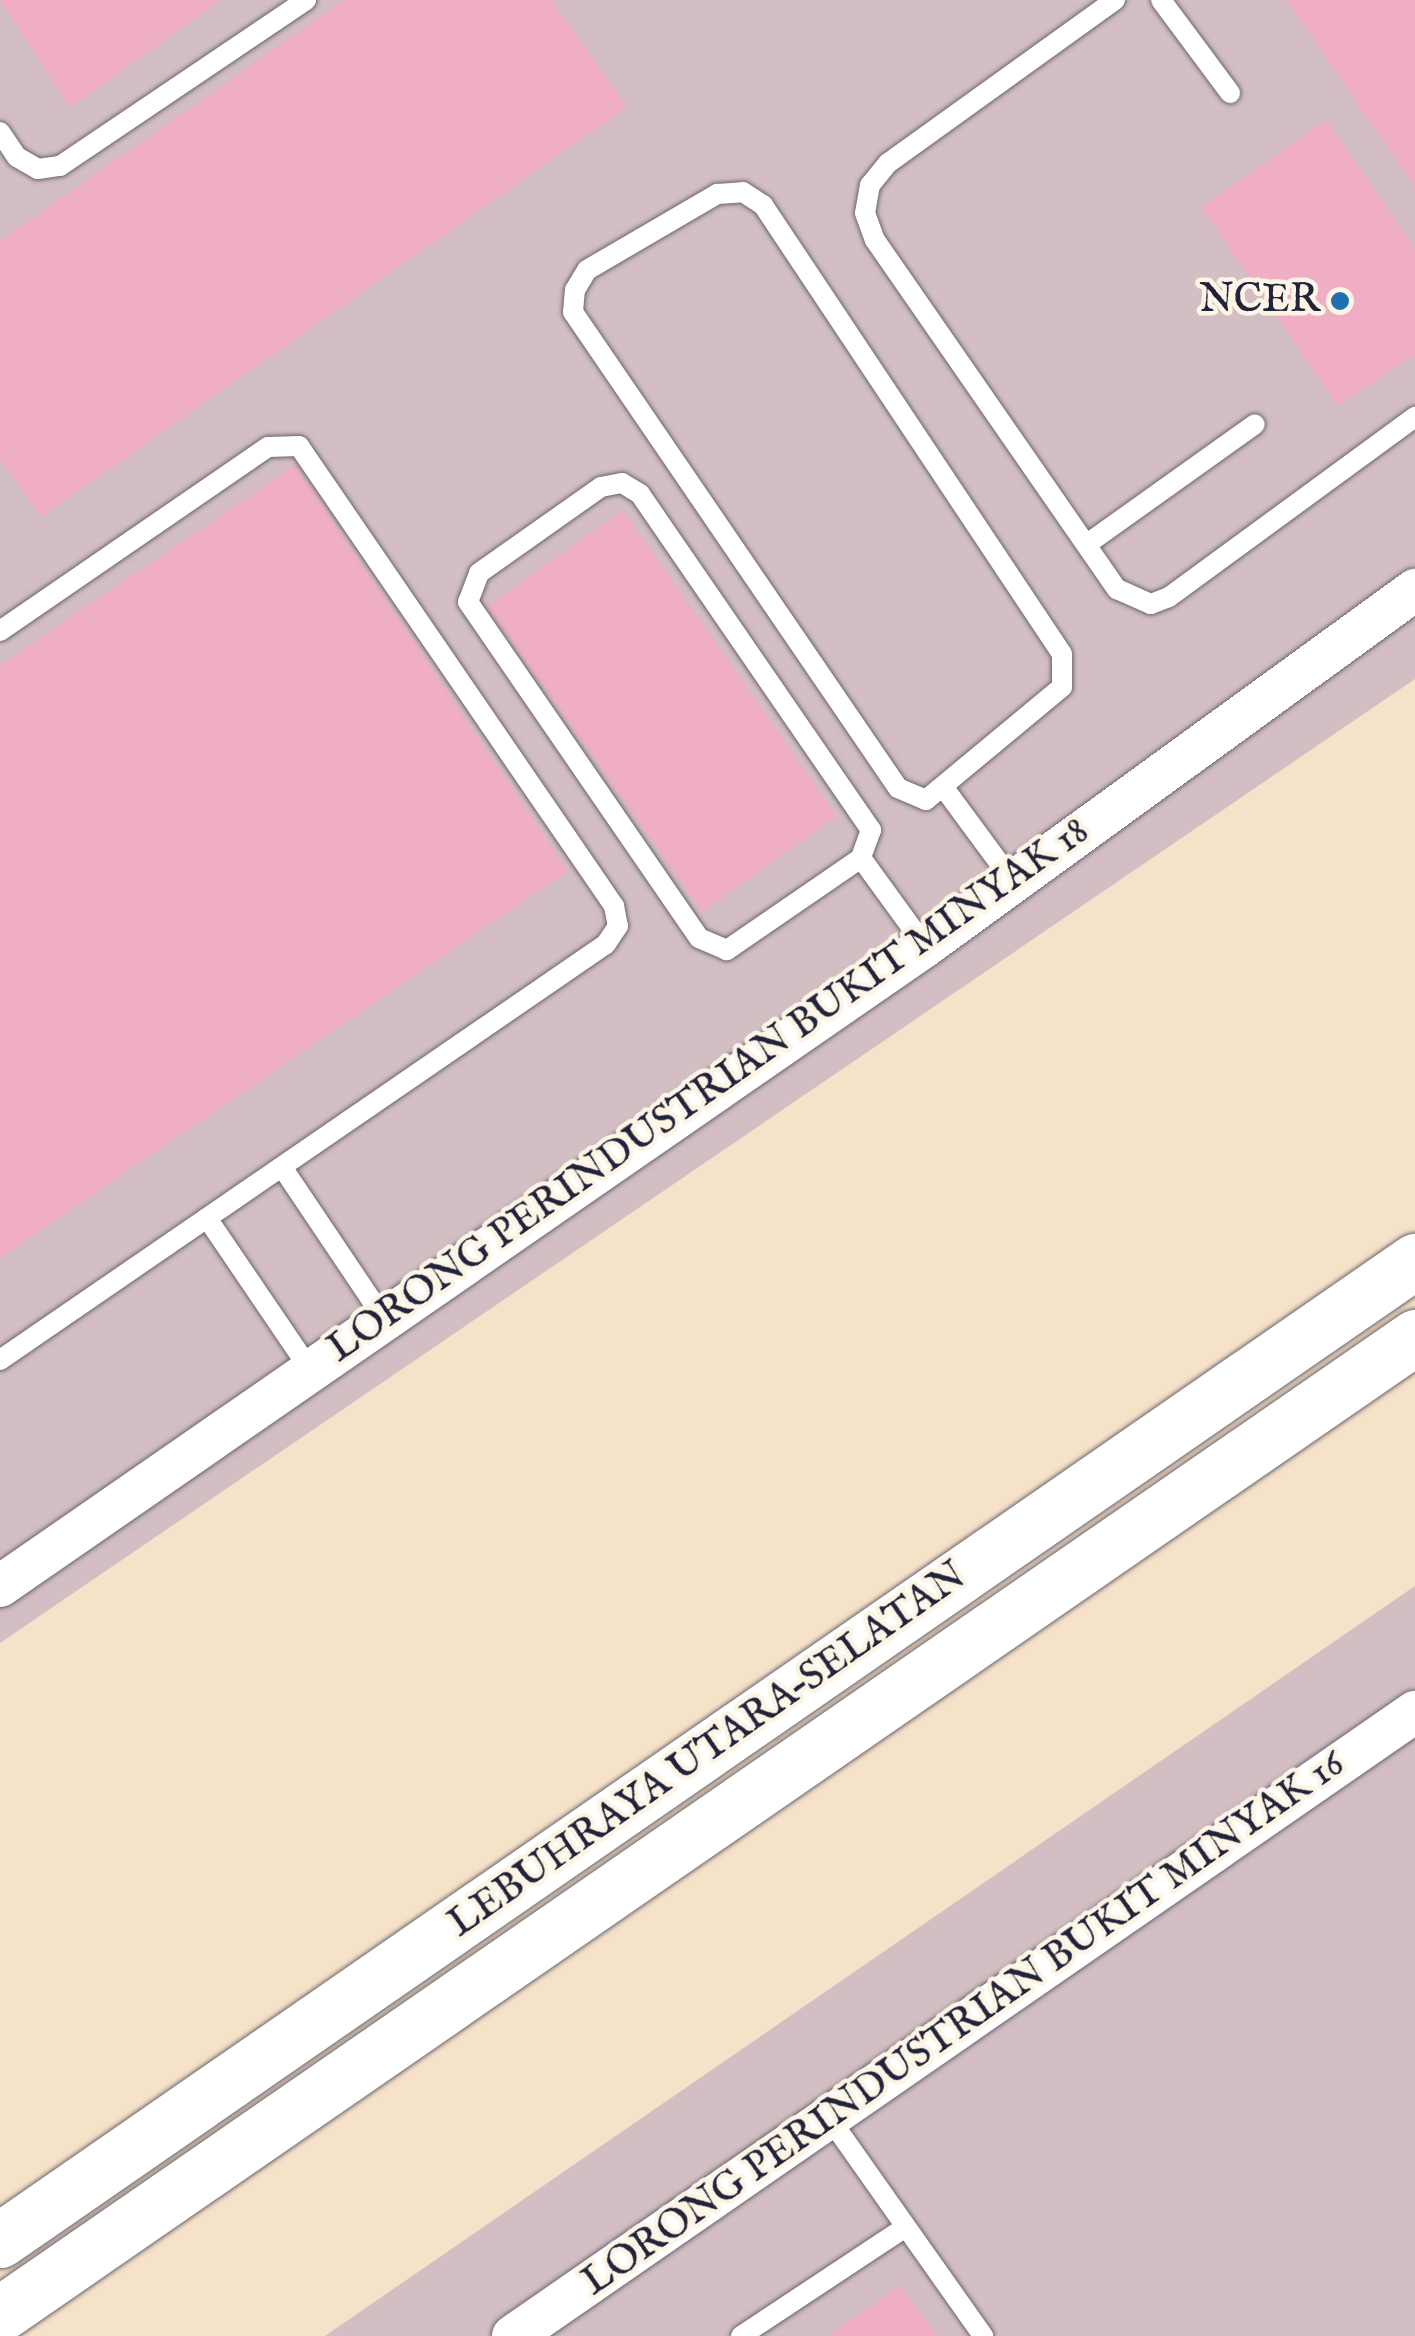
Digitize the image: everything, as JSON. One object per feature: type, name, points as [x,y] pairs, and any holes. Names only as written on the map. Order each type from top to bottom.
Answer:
[{"type":"highway","name":"LEBUHRAYA UTARA–SELATAN","points":[[0,2240],[1415,1261]]},
{"type":"highway","name":"LEBUHRAYA UTARA–SELATAN","points":[[0,2314],[1415,1337]]},
{"type":"street","name":"LORONG PERINDUSTRIAN BUKIT MINYAK 18","points":[[0,1586],[925,946],[1011,879],[1415,590]]},
{"type":"street","name":"LORONG PERINDUSTRIAN BUKIT MINYAK 16","points":[[513,2336],[1415,1712]]},
{"type":"lane","points":[[0,132],[9,163],[38,169],[60,166],[306,0]]},
{"type":"lane","points":[[1115,0],[888,163],[870,185],[865,213],[875,240],[1087,544],[1132,601],[1151,604],[1169,598],[1415,417]]},
{"type":"lane","points":[[1161,0],[1230,93]]},
{"type":"lane","points":[[743,192],[764,204],[1062,654],[1062,687],[944,788],[926,800],[898,788],[573,312],[575,290],[587,270],[716,194],[743,192]]},
{"type":"lane","points":[[1087,544],[1255,424]]},
{"type":"lane","points":[[0,631],[268,447],[300,446],[614,906],[618,926],[606,944],[0,1360]]},
{"type":"lane","points":[[632,486],[867,820],[872,841],[862,858],[738,945],[707,946],[472,612],[472,581],[602,487],[632,486]]},
{"type":"lane","points":[[944,788],[1011,879]]},
{"type":"lane","points":[[862,858],[925,946]]},
{"type":"lane","points":[[282,1167],[386,1320]]},
{"type":"lane","points":[[207,1218],[310,1371]]},
{"type":"lane","points":[[830,2119],[983,2336]]},
{"type":"lane","points":[[741,2336],[904,2228]]},
{"type":"shaded area","points":[[0,0],[1415,0],[1415,679],[0,1643]]},
{"type":"shaded area","points":[[1415,1586],[1415,2336],[325,2336]]},
{"type":"building","points":[[0,0],[221,0],[70,108]]},
{"type":"building","points":[[344,0],[552,0],[627,107],[41,517],[0,459],[0,241]]},
{"type":"building","points":[[1286,0],[1415,0],[1415,187]]},
{"type":"building","name":"NCER","points":[[1327,120],[1415,248],[1415,354],[1338,406],[1201,207]]},
{"type":"building","points":[[295,465],[568,871],[0,1258],[0,665]]},
{"type":"building","points":[[623,510],[837,816],[702,912],[487,606]]},
{"type":"building","points":[[900,2285],[937,2336],[829,2336]]},
{"type":"place","name":"NCER","points":[[1340,301]]}]
